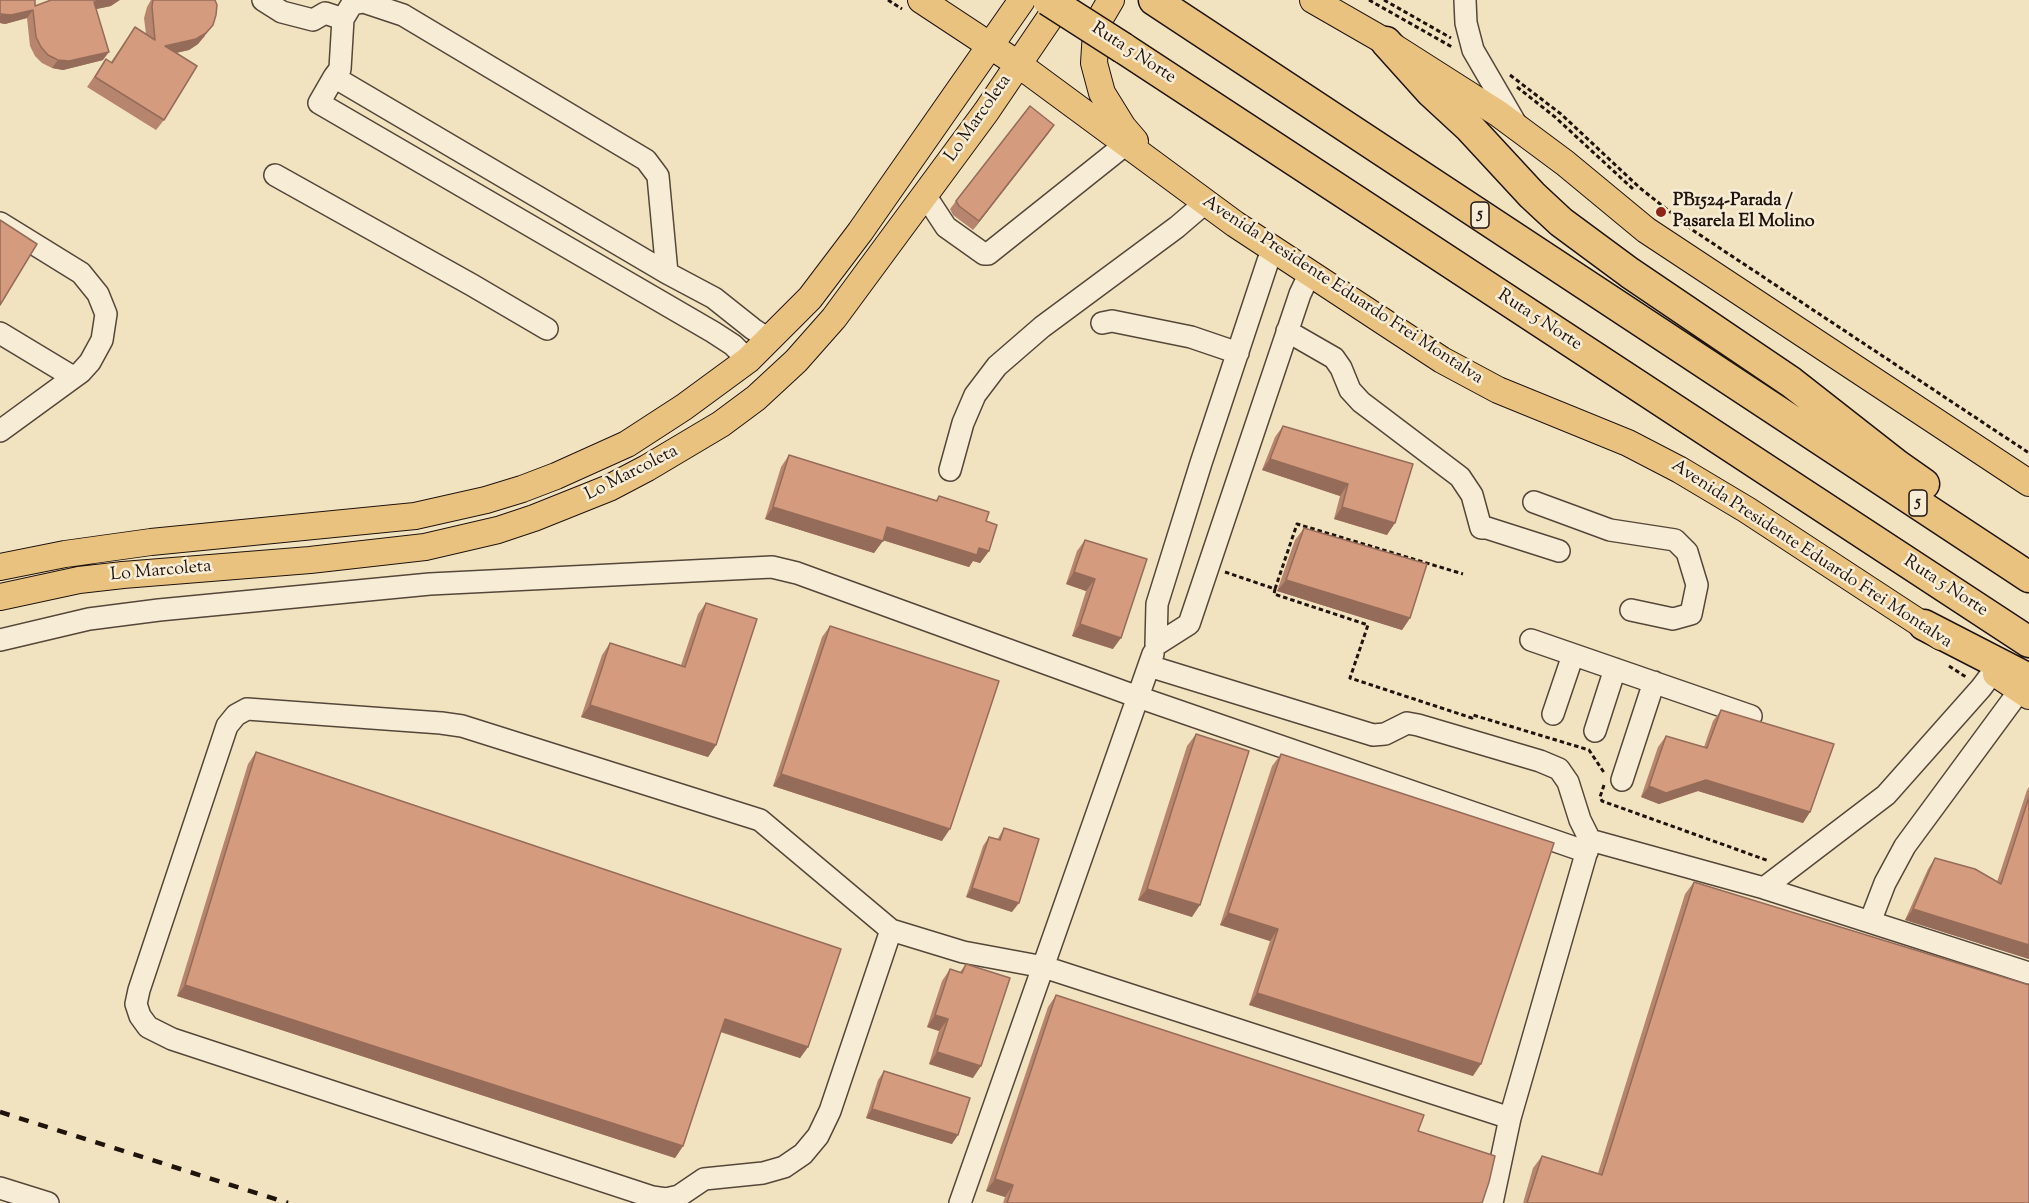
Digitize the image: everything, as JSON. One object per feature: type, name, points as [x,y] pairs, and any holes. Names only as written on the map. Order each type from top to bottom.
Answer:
[{"type":"highway","name":"Ruta 5 Norte","points":[[1048,0],[2029,642]]},
{"type":"highway","name":"5","points":[[1154,0],[2029,574]]},
{"type":"highway","points":[[1386,42],[1431,92],[1470,128],[1532,195],[1576,234],[1791,382],[1897,465],[1944,498],[2029,574]]},
{"type":"highway","points":[[1924,625],[2026,689]]},
{"type":"main road","name":"Avenida Presidente Eduardo Frei Montalva","points":[[921,0],[1018,64],[1205,203],[1413,342],[1482,383],[1628,443],[1680,470],[1756,516],[1993,672],[2026,689]]},
{"type":"main road","name":"Lo Marcoleta","points":[[0,567],[65,554],[151,542],[309,528],[415,516],[451,509],[486,500],[556,476],[627,444],[684,408],[748,360],[810,298],[836,265],[1022,0]]},
{"type":"main road","name":"Lo Marcoleta","points":[[0,597],[35,588],[101,578],[425,547],[507,527],[569,505],[609,488],[685,447],[756,398],[796,361],[834,318],[986,112],[1062,0]]},
{"type":"main road","points":[[1111,0],[1101,17],[1096,32],[1094,48],[1097,78],[1109,106],[1154,165]]},
{"type":"main road","points":[[1313,0],[1386,42],[1518,128],[1565,163],[1646,230],[2029,483]]},
{"type":"main road","points":[[350,555],[348,537],[354,522]]},
{"type":"main road","points":[[304,560],[311,545],[309,528]]},
{"type":"street","points":[[263,0],[282,12],[313,20],[325,13],[364,2],[403,15],[646,160],[658,176],[667,273]]},
{"type":"street","points":[[1465,0],[1466,23],[1477,57],[1518,128]]},
{"type":"street","points":[[346,8],[340,69],[319,103],[713,332],[733,345],[748,360]]},
{"type":"street","points":[[334,77],[565,215],[714,298],[770,340]]},
{"type":"street","points":[[395,146],[411,123]]},
{"type":"street","points":[[925,195],[946,227],[984,254],[988,254],[1126,144]]},
{"type":"street","points":[[472,192],[486,168]]},
{"type":"street","points":[[275,175],[481,290],[547,330]]},
{"type":"street","points":[[950,470],[963,423],[975,395],[997,366],[1042,327],[1177,227],[1205,203]]},
{"type":"street","points":[[552,239],[565,215]]},
{"type":"street","points":[[0,223],[81,273],[94,288],[106,314],[102,340],[90,362],[0,431]]},
{"type":"street","points":[[960,1203],[1156,645],[1157,604],[1268,261],[1277,252]]},
{"type":"street","points":[[1156,645],[1189,624],[1287,331],[1310,273]]},
{"type":"street","points":[[1102,323],[1112,321],[1191,337],[1238,353]]},
{"type":"street","points":[[1287,331],[1334,358],[1350,390],[1361,402],[1461,477],[1472,495],[1481,528],[1559,551]]},
{"type":"street","points":[[0,333],[73,377]]},
{"type":"street","points":[[1534,502],[1610,530],[1675,540],[1687,552],[1697,585],[1691,614],[1673,619],[1631,610]]},
{"type":"street","points":[[0,640],[89,619],[147,611],[430,584],[772,567],[797,573],[1138,697],[1589,846],[1764,888],[2029,973]]},
{"type":"street","points":[[1531,640],[1751,716]]},
{"type":"street","points":[[1553,714],[1573,654]]},
{"type":"street","points":[[1149,666],[1373,735],[1385,734],[1407,723],[1418,725],[1540,760],[1559,769],[1568,782],[1589,846],[1510,1118],[1492,1203]]},
{"type":"street","points":[[1595,731],[1615,669]]},
{"type":"street","points":[[1764,888],[1886,795],[1982,688],[1993,672]]},
{"type":"street","points":[[1622,780],[1654,682]]},
{"type":"street","points":[[1870,921],[1905,846],[2026,689]]},
{"type":"street","points":[[891,930],[830,1111],[818,1136],[802,1154],[784,1167],[763,1173],[704,1179],[679,1196],[666,1199],[652,1197],[172,1039],[148,1027],[140,1017],[136,1004],[227,726],[236,715],[247,709],[462,726],[760,820],[891,930],[963,952],[1044,967],[1510,1118]]},
{"type":"street","points":[[0,1188],[48,1203]]},
{"type":"path","points":[[1369,0],[1477,57]]},
{"type":"path","points":[[1384,0],[1477,57]]},
{"type":"path","points":[[1503,70],[1561,114],[1640,188],[1694,231],[2029,453]]},
{"type":"path","points":[[1515,85],[1555,117],[1633,189]]},
{"type":"path","points":[[1464,574],[1297,524],[1274,594],[1368,625],[1350,678],[1472,718],[1473,715],[1589,750],[1607,777],[1600,797],[1602,801],[1789,868]]},
{"type":"path","points":[[1209,567],[1275,589]]},
{"type":"building","points":[[0,0],[35,0],[35,6],[51,0],[104,0],[94,2],[109,52],[69,61],[58,60],[48,55],[36,37],[33,10],[11,15],[0,14]]},
{"type":"building","points":[[153,0],[215,0],[217,5],[213,25],[206,33],[196,39],[165,46],[197,66],[164,120],[95,77],[106,59],[112,63],[135,27],[155,40]]},
{"type":"building","points":[[1030,106],[1054,125],[979,221],[959,206],[956,201]]},
{"type":"building","points":[[0,220],[37,244],[0,305]]},
{"type":"building","points":[[1283,426],[1413,464],[1395,523],[1342,507],[1348,484],[1270,459]]},
{"type":"building","points":[[789,455],[937,501],[939,496],[989,512],[986,521],[997,525],[989,551],[979,548],[977,555],[887,527],[883,541],[773,507]]},
{"type":"building","points":[[1304,528],[1427,564],[1410,618],[1286,580]]},
{"type":"building","points":[[1085,540],[1147,559],[1121,638],[1080,624],[1095,579],[1074,572]]},
{"type":"building","points":[[706,603],[757,619],[716,745],[590,705],[610,643],[685,667]]},
{"type":"building","points":[[830,626],[999,681],[950,829],[781,774]]},
{"type":"building","points":[[1721,710],[1834,744],[1810,812],[1706,780],[1666,793],[1649,786],[1666,736],[1707,748]]},
{"type":"building","points":[[1196,734],[1249,751],[1200,905],[1147,889]]},
{"type":"building","points":[[256,752],[841,949],[808,1047],[725,1019],[683,1146],[185,985]]},
{"type":"building","points":[[1281,754],[1554,843],[1481,1064],[1257,993],[1278,929],[1228,913]]},
{"type":"building","points":[[2029,797],[2029,945],[1913,909],[1935,858],[1975,869],[2001,884]]},
{"type":"building","points":[[1004,828],[1039,839],[1019,903],[972,888],[989,837],[1000,840]]},
{"type":"building","points":[[1694,882],[2029,985],[2029,1203],[1527,1203],[1542,1156],[1602,1175]]},
{"type":"building","points":[[966,964],[1010,978],[981,1066],[937,1052],[948,1019],[935,1015],[950,969],[962,973]]},
{"type":"building","points":[[1056,995],[1424,1115],[1418,1131],[1495,1156],[1482,1203],[1007,1203],[1013,1185],[995,1179]]},
{"type":"building","points":[[884,1071],[970,1098],[958,1135],[872,1109]]},
{"type":"railway","points":[[0,1112],[288,1203]]},
{"type":"place","name":"PB1524-Parada / Pasarela El Molino","points":[[1661,212]]}]
